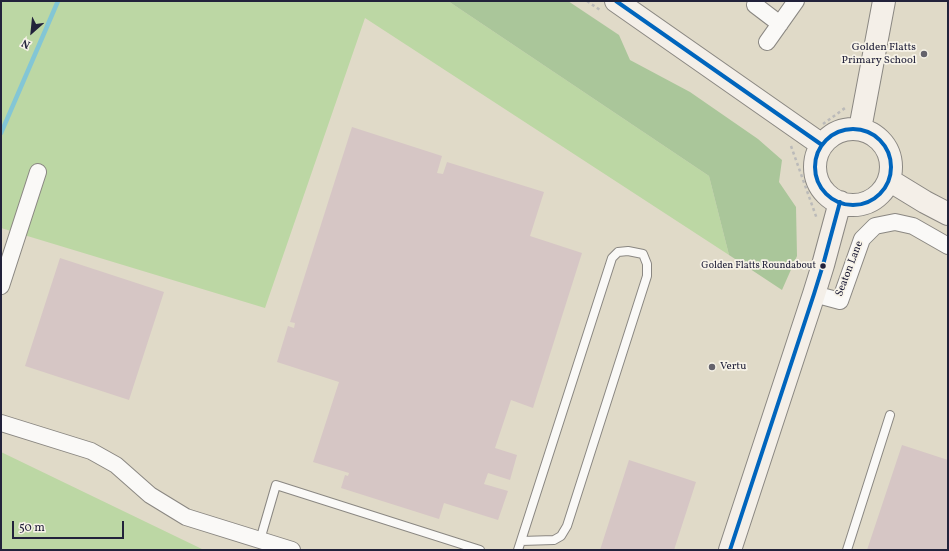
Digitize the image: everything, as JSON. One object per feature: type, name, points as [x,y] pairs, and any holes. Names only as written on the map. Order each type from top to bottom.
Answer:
[{"type":"main road","points":[[860,129],[884,1]]},
{"type":"main road","points":[[617,5],[796,127],[821,136],[830,137],[839,131],[849,129],[860,129],[873,134],[883,142],[890,154],[892,167],[889,180],[884,190],[874,199],[864,203],[852,205],[840,202],[830,197],[822,188],[817,178],[815,166],[821,136]]},
{"type":"main road","points":[[889,180],[948,214]]},
{"type":"main road","points":[[730,550],[814,294],[840,202]]},
{"type":"street","points":[[767,42],[796,1]]},
{"type":"street","points":[[755,5],[780,24]]},
{"type":"street","points":[[1,286],[38,172]]},
{"type":"street","name":"Seaton Lane","points":[[814,294],[840,301],[862,239],[875,226],[895,222],[913,226],[948,246]]},
{"type":"street","points":[[1,423],[91,451],[116,465],[150,494],[186,517],[269,545],[292,550]]},
{"type":"lane","points":[[518,550],[612,258],[618,252],[623,251],[642,254],[647,264],[647,276],[567,526],[562,536],[554,540],[521,541]]},
{"type":"lane","points":[[846,550],[890,415]]},
{"type":"lane","points":[[269,545],[276,484],[480,550]]},
{"type":"path","points":[[587,1],[617,5]]},
{"type":"path","points":[[821,136],[848,105]]},
{"type":"path","points":[[796,127],[788,138],[819,226]]},
{"type":"green space","points":[[1,1],[448,1],[709,176],[729,255],[365,18],[265,308],[1,228]]},
{"type":"green space","points":[[448,1],[568,1],[619,35],[630,60],[690,92],[758,139],[782,160],[779,182],[796,207],[797,256],[782,290],[729,255],[709,176]]},
{"type":"green space","points":[[1,452],[204,550],[1,550]]},
{"type":"building","points":[[352,127],[442,156],[437,173],[443,174],[447,162],[544,192],[530,236],[582,253],[533,408],[511,400],[495,448],[517,455],[510,480],[488,473],[484,484],[508,491],[498,520],[444,503],[439,519],[341,488],[345,475],[348,476],[349,473],[313,462],[339,382],[277,362],[288,326],[294,328],[295,323],[290,322]]},
{"type":"building","points":[[60,258],[164,292],[129,400],[25,366]]},
{"type":"building","points":[[902,445],[948,460],[948,550],[867,550]]},
{"type":"building","points":[[629,460],[696,482],[674,550],[600,550]]},
{"type":"waterway","points":[[1,133],[58,1]]},
{"type":"transit line","points":[[616,1],[822,145]]},
{"type":"transit line","points":[[853,129],[868,132],[880,140],[888,152],[891,167],[888,182],[880,194],[868,202],[853,205],[838,202],[826,194],[818,182],[815,167],[818,152],[826,140],[838,132],[853,129]]},
{"type":"transit line","points":[[730,550],[814,294],[840,202]]},
{"type":"place","name":"Golden Flatts Primary School","points":[[924,54]]},
{"type":"place","name":"Golden Flatts Roundabout","points":[[823,266]]},
{"type":"place","name":"Vertu","points":[[712,367]]}]
